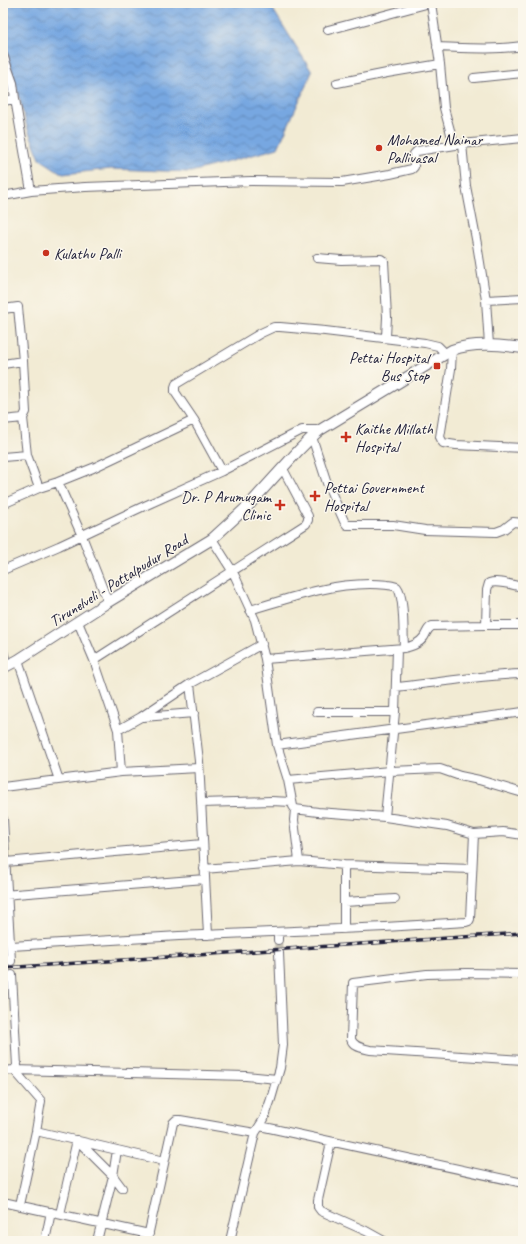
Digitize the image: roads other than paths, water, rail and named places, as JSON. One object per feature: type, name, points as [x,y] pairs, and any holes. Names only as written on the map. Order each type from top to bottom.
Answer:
[{"type":"main road","name":"Tirunelveli - Pottalpudur Road","points":[[5,667],[212,539],[249,505],[320,430],[449,352],[464,346],[489,345],[523,348]]},
{"type":"street","points":[[328,30],[430,3],[440,64],[444,108],[458,145],[477,244],[486,300],[489,345]]},
{"type":"street","points":[[437,47],[508,48],[523,46]]},
{"type":"street","points":[[3,54],[13,83],[31,191]]},
{"type":"street","points":[[337,83],[440,64]]},
{"type":"street","points":[[474,78],[523,74]]},
{"type":"street","points":[[3,101],[15,99]]},
{"type":"street","points":[[3,196],[31,191],[85,187],[251,181],[342,182],[412,169],[414,167],[414,154],[417,151],[523,138]]},
{"type":"street","points":[[317,258],[341,260],[381,258],[384,261],[387,316],[386,337]]},
{"type":"street","points":[[486,300],[523,298]]},
{"type":"street","points":[[3,309],[18,307],[23,361],[26,412],[24,418],[27,455],[39,488]]},
{"type":"street","points":[[222,471],[194,420],[175,392],[176,384],[274,327],[386,337],[438,346],[449,352],[451,369],[440,437],[443,443],[523,448]]},
{"type":"street","points":[[3,364],[23,361]]},
{"type":"street","points":[[3,420],[24,418]]},
{"type":"street","points":[[3,504],[39,488],[93,468],[194,420]]},
{"type":"street","points":[[3,570],[82,536],[222,471],[302,430],[320,430]]},
{"type":"street","points":[[312,437],[330,490],[347,525],[393,525],[425,530],[499,532],[513,522],[523,523]]},
{"type":"street","points":[[3,457],[27,455]]},
{"type":"street","points":[[94,660],[306,524],[308,520],[306,511],[283,469]]},
{"type":"street","points":[[58,482],[82,536],[108,602]]},
{"type":"street","points":[[212,539],[233,572],[255,620],[262,644],[277,744],[288,780],[293,805],[299,861]]},
{"type":"street","points":[[486,625],[487,590],[489,583],[502,583],[523,587]]},
{"type":"street","points":[[250,610],[312,591],[339,585],[364,584],[397,586],[400,591],[403,610],[386,817]]},
{"type":"street","points":[[78,622],[94,660],[118,730],[121,772]]},
{"type":"street","points":[[265,659],[400,648],[417,644],[432,626],[523,625]]},
{"type":"street","points":[[118,730],[141,717],[190,684],[262,644]]},
{"type":"street","points":[[3,650],[5,667]]},
{"type":"street","points":[[18,660],[59,780]]},
{"type":"street","points":[[396,687],[497,674],[523,674]]},
{"type":"street","points":[[190,684],[199,768],[208,935]]},
{"type":"street","points":[[317,712],[395,712]]},
{"type":"street","points":[[277,744],[394,730],[523,712]]},
{"type":"street","points":[[141,717],[194,713]]},
{"type":"street","points":[[3,787],[121,772],[199,768]]},
{"type":"street","points":[[288,780],[390,771],[440,769],[523,793]]},
{"type":"street","points":[[201,803],[271,801],[318,812],[386,817],[447,826],[474,834],[503,832],[523,836]]},
{"type":"street","points":[[3,819],[6,862],[5,895],[11,946],[11,961]]},
{"type":"street","points":[[11,946],[208,935],[278,936],[344,929],[469,921],[474,834]]},
{"type":"street","points":[[6,862],[203,844]]},
{"type":"street","points":[[204,869],[299,861],[472,869]]},
{"type":"street","points":[[344,864],[344,929]]},
{"type":"street","points":[[5,895],[205,879]]},
{"type":"street","points":[[344,902],[396,898]]},
{"type":"street","points":[[230,1241],[258,1130],[267,1110],[280,1068],[283,1045],[279,954]]},
{"type":"street","points":[[523,974],[427,974],[353,983],[351,1038],[354,1045],[370,1050],[523,1060]]},
{"type":"street","points":[[12,975],[17,1066],[14,1070]]},
{"type":"street","points":[[3,1071],[14,1070],[246,1076],[277,1079]]},
{"type":"street","points":[[14,1070],[41,1101],[20,1205]]},
{"type":"street","points":[[4,1205],[20,1205],[60,1214],[148,1238],[171,1129],[176,1120],[258,1130],[331,1142],[523,1183]]},
{"type":"street","points":[[36,1131],[164,1161]]},
{"type":"street","points":[[77,1140],[113,1176],[122,1188]]},
{"type":"street","points":[[60,1214],[77,1140]]},
{"type":"street","points":[[331,1142],[318,1200],[318,1207],[321,1210],[384,1241]]},
{"type":"street","points":[[97,1241],[113,1176],[117,1150]]},
{"type":"street","points":[[45,1241],[51,1212]]},
{"type":"water","points":[[3,3],[269,3],[312,72],[278,148],[191,172],[111,169],[63,174],[40,159],[27,127],[3,37]]},
{"type":"tunnel","points":[[278,940],[279,953]]},
{"type":"tunnel","points":[[11,961],[12,975]]},
{"type":"railway","points":[[3,968],[523,933]]},
{"type":"place","name":"Mohamed Nainar Pallivasal","points":[[379,148]]},
{"type":"place","name":"Kulathu Palli","points":[[46,253]]},
{"type":"place","name":"Pettai Hospital Bus Stop","points":[[437,366]]},
{"type":"place","name":"Kaithe Millath Hospital","points":[[346,437]]},
{"type":"place","name":"Pettai Government Hospital","points":[[315,496]]},
{"type":"place","name":"Dr. P Arumugam Clinic","points":[[280,505]]}]
